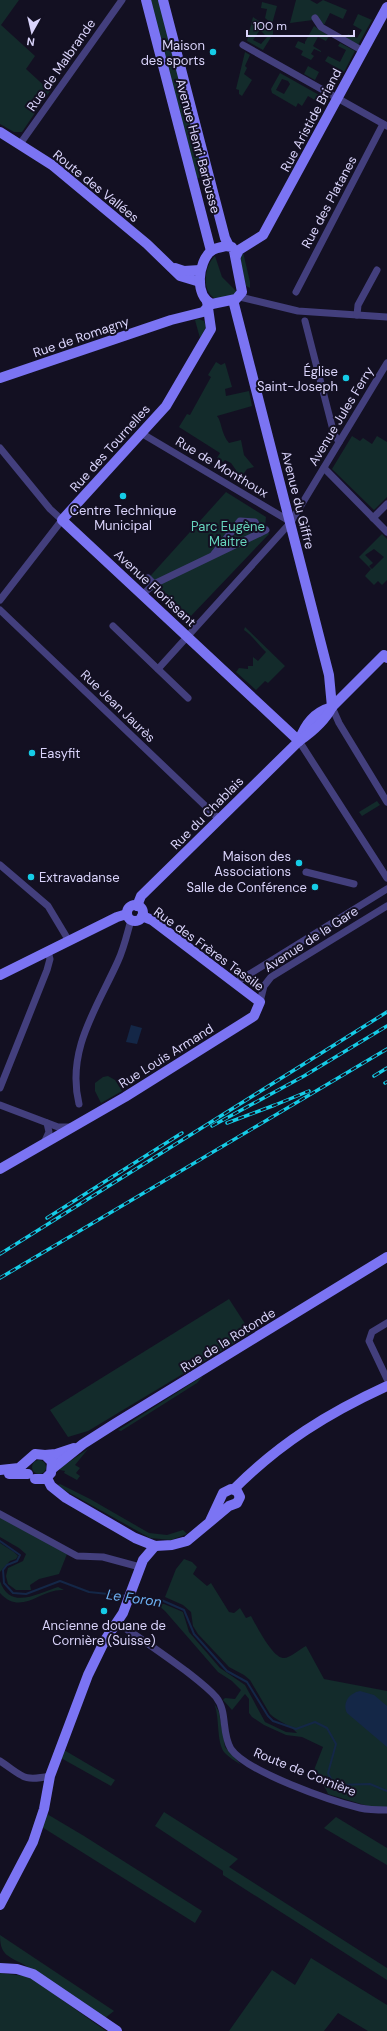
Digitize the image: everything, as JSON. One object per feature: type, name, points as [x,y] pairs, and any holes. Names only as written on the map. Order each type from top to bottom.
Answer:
[{"type":"street","name":"Rue de Malbrande","points":[[20,144],[122,0]]},
{"type":"street","name":"Avenue Henri Barbusse","points":[[146,0],[211,251]]},
{"type":"street","name":"Avenue Henri Barbusse","points":[[163,0],[225,238],[232,250]]},
{"type":"street","name":"Rue Aristide Briand","points":[[232,250],[238,251],[262,235],[387,6]]},
{"type":"street","points":[[315,18],[321,27],[363,51]]},
{"type":"street","points":[[243,44],[385,125]]},
{"type":"street","name":"Rue des Platanes","points":[[296,292],[385,125]]},
{"type":"street","name":"Route des Vallées","points":[[0,132],[20,144],[68,178],[182,277],[200,282]]},
{"type":"street","points":[[232,250],[242,285],[242,292],[236,298],[217,304],[208,303],[200,282],[200,270],[204,261],[211,251],[232,250]]},
{"type":"street","name":"Route des Vallées","points":[[170,266],[184,271],[200,270]]},
{"type":"street","points":[[357,315],[358,305],[377,270]]},
{"type":"street","points":[[236,298],[290,310],[387,317]]},
{"type":"street","name":"Avenue du Giffre","points":[[236,298],[330,679],[332,707]]},
{"type":"street","name":"Rue de Romagny","points":[[0,378],[171,320],[203,312],[208,303]]},
{"type":"street","name":"Rue des Tournelles","points":[[0,600],[62,520],[166,406],[212,327],[208,303]]},
{"type":"street","points":[[305,321],[334,434],[339,442]]},
{"type":"street","name":"Avenue Jules Ferry","points":[[158,669],[291,522],[387,363]]},
{"type":"street","name":"Rue de Monthoux","points":[[141,433],[291,522]]},
{"type":"street","name":"Avenue Florissant","points":[[0,448],[50,509],[298,741]]},
{"type":"street","points":[[324,468],[387,532]]},
{"type":"street","points":[[373,518],[387,504]]},
{"type":"street","points":[[142,595],[154,584],[211,557],[263,532],[255,522],[240,521],[211,557]]},
{"type":"street","points":[[148,578],[154,584]]},
{"type":"street","name":"Rue Jean Jaurès","points":[[0,610],[219,819]]},
{"type":"street","points":[[113,626],[188,698]]},
{"type":"street","name":"Rue du Chablais","points":[[137,906],[141,896],[298,741],[309,734],[328,715],[332,707],[386,655]]},
{"type":"street","points":[[332,707],[339,723],[384,791],[387,802]]},
{"type":"street","points":[[298,741],[387,878]]},
{"type":"street","points":[[0,865],[48,906],[56,916],[69,940]]},
{"type":"street","points":[[306,872],[354,884]]},
{"type":"street","points":[[236,985],[343,920],[345,915],[387,889]]},
{"type":"street","points":[[0,975],[117,916],[129,917],[138,920],[142,916],[142,910],[137,906],[129,907],[129,917],[120,958],[80,1044],[75,1079],[80,1104]]},
{"type":"street","name":"Avenue de la Gare","points":[[260,1002],[264,986],[270,979],[387,906]]},
{"type":"street","name":"Rue des Frères Tassile","points":[[142,916],[152,920],[260,1002]]},
{"type":"street","points":[[0,1088],[50,963],[48,951]]},
{"type":"street","name":"Rue Louis Armand","points":[[0,1169],[125,1097],[254,1016],[260,1002]]},
{"type":"street","points":[[0,1105],[62,1128],[74,1125]]},
{"type":"street","points":[[42,1144],[49,1135],[47,1123]]},
{"type":"street","name":"Rue de la Rotonde","points":[[53,1468],[99,1434],[387,1258]]},
{"type":"street","points":[[387,1322],[372,1332],[369,1340],[387,1379]]},
{"type":"street","points":[[210,1521],[226,1491],[236,1491],[304,1431],[346,1405],[387,1386]]},
{"type":"street","name":"Rue de la Rotonde","points":[[45,1455],[56,1454],[84,1444]]},
{"type":"street","points":[[35,1454],[45,1455],[51,1460],[53,1468],[47,1478],[42,1480],[32,1476],[12,1474],[0,1470],[16,1469],[27,1462],[35,1454]]},
{"type":"street","points":[[27,1462],[32,1476],[50,1493],[66,1498]]},
{"type":"street","points":[[47,1478],[51,1486],[66,1498],[143,1542],[155,1546],[167,1546],[184,1542],[194,1537],[210,1521],[229,1506],[234,1506],[238,1502],[236,1491]]},
{"type":"street","points":[[222,1498],[229,1506]]},
{"type":"street","points":[[0,1514],[77,1556],[103,1557],[142,1564]]},
{"type":"street","points":[[142,1564],[143,1542]]},
{"type":"street","points":[[0,1906],[33,1842],[44,1809],[50,1776],[88,1675],[100,1648],[123,1613],[142,1564],[155,1546]]},
{"type":"street","name":"Route de Cornière","points":[[116,1622],[154,1647],[215,1697],[223,1711],[228,1743],[237,1756],[246,1764],[272,1776],[347,1804],[365,1808],[387,1810]]},
{"type":"street","points":[[0,1761],[26,1779],[34,1780],[50,1776]]},
{"type":"street","points":[[0,1968],[17,1969],[32,1974],[117,2031]]},
{"type":"green space","points":[[0,0],[19,0],[1,25],[35,56],[26,69],[50,91],[22,132],[14,132],[0,124]]},
{"type":"green space","points":[[149,0],[159,0],[205,176],[195,179]]},
{"type":"green space","points":[[296,0],[310,0],[317,4],[323,0],[347,10],[343,19],[330,13],[324,25],[313,20],[290,23]]},
{"type":"green space","points":[[262,2],[277,6],[272,24],[265,18],[267,9],[261,8]]},
{"type":"green space","points":[[358,14],[372,20],[358,45],[346,38],[348,34],[357,38],[362,30],[353,25]]},
{"type":"green space","points":[[253,17],[273,30],[273,34],[263,50],[247,41]],"holes":[[[260,30],[267,37],[261,44],[253,40]]]},
{"type":"green space","points":[[314,26],[329,36],[326,41],[318,37],[313,46],[321,52],[314,49],[311,54],[314,56],[311,60],[301,55],[303,51],[295,47],[298,41],[305,44]]},
{"type":"green space","points":[[340,43],[355,51],[344,72],[325,61],[328,56],[340,62],[346,50],[338,46]]},
{"type":"green space","points":[[245,52],[250,55],[245,66],[247,68],[244,74],[252,80],[242,96],[239,94],[239,90],[236,89]]},
{"type":"green space","points":[[308,66],[319,72],[315,80],[304,74]]},
{"type":"green space","points":[[280,73],[328,100],[325,106],[308,96],[302,106],[298,103],[296,107],[272,93],[271,89]],"holes":[[[282,79],[288,81],[290,84],[284,94],[276,90]]]},
{"type":"green space","points":[[243,252],[250,288],[246,286],[240,259]]},
{"type":"green space","points":[[215,256],[222,277],[237,292],[233,295],[216,299],[211,296],[206,285],[208,266]]},
{"type":"green space","points":[[199,319],[204,321],[206,327],[200,338],[195,320]]},
{"type":"green space","points":[[216,362],[221,365],[225,363],[232,387],[225,389],[226,396],[249,391],[252,406],[217,416],[226,440],[229,443],[241,440],[244,455],[254,467],[247,469],[241,477],[235,473],[236,470],[231,463],[225,460],[223,462],[217,458],[220,453],[179,427],[187,414],[190,415],[211,377],[208,375]]},
{"type":"green space","points":[[352,436],[360,441],[363,438],[372,444],[377,436],[387,442],[387,497],[374,510],[332,469]]},
{"type":"green space","name":"Parc Eugène Maitre","points":[[226,492],[266,517],[265,526],[269,534],[190,617],[183,619],[144,583]]},
{"type":"green space","points":[[382,534],[387,539],[387,580],[382,585],[378,581],[374,585],[365,576],[371,569],[359,557]],"holes":[[[374,549],[384,557],[372,569],[369,566],[373,563],[365,555]]]},
{"type":"green space","points":[[245,627],[285,666],[268,683],[265,681],[256,690],[236,672],[239,668],[248,669],[248,666],[253,666],[253,657],[258,661],[266,652],[244,630]]},
{"type":"green space","points":[[377,801],[380,805],[362,816],[359,812]]},
{"type":"green space","points":[[108,1076],[115,1080],[122,1091],[101,1103],[95,1091],[95,1083],[103,1077]]},
{"type":"green space","points":[[229,1299],[251,1333],[88,1431],[68,1437],[50,1410]]},
{"type":"green space","points":[[203,1376],[197,1383],[121,1431],[118,1430]]},
{"type":"green space","points":[[88,1449],[75,1465],[80,1468],[76,1473],[80,1476],[77,1480],[64,1473],[65,1471],[60,1470],[60,1468]]},
{"type":"green space","points":[[39,1460],[44,1462],[46,1467],[44,1472],[39,1474],[34,1472],[32,1467],[34,1462]]},
{"type":"green space","points":[[60,1484],[90,1499],[149,1533],[167,1535],[183,1530],[187,1534],[171,1540],[150,1538],[59,1487],[58,1485]]},
{"type":"green space","points":[[0,1516],[67,1554],[59,1574],[39,1579],[30,1585],[31,1590],[16,1590],[8,1584],[6,1576],[8,1568],[23,1561],[26,1554],[0,1537]]},
{"type":"green space","points":[[0,1543],[18,1556],[16,1559],[10,1561],[0,1572]]},
{"type":"green space","points":[[184,1559],[192,1562],[197,1567],[193,1574],[207,1586],[211,1583],[229,1612],[234,1613],[240,1608],[246,1618],[251,1616],[269,1647],[279,1656],[283,1658],[288,1657],[306,1646],[324,1679],[387,1691],[387,1807],[371,1807],[328,1794],[314,1770],[323,1747],[302,1737],[286,1735],[264,1725],[252,1717],[249,1713],[249,1699],[245,1694],[232,1710],[223,1700],[225,1698],[235,1699],[241,1690],[232,1681],[218,1672],[159,1606],[132,1603],[164,1604],[183,1612],[189,1632],[220,1668],[245,1685],[265,1722],[286,1732],[297,1733],[291,1727],[270,1714],[250,1680],[229,1667],[198,1634],[193,1626],[191,1612],[183,1605],[165,1597],[176,1569]]},
{"type":"green space","points":[[0,1581],[10,1595],[17,1598],[33,1596],[58,1587],[64,1590],[47,1593],[24,1602],[16,1602],[8,1600],[0,1593]]},
{"type":"green space","points":[[214,1703],[219,1712],[225,1747],[241,1765],[224,1752],[220,1741]]},
{"type":"green space","points":[[64,1750],[115,1780],[111,1786],[61,1758]]},
{"type":"green space","points":[[164,1812],[238,1859],[229,1867],[387,1968],[387,1980],[223,1875],[223,1871],[155,1826]]},
{"type":"green space","points":[[47,1814],[202,1911],[195,1923],[42,1827]]},
{"type":"green space","points":[[336,1817],[387,1848],[387,1865],[324,1828]]},
{"type":"green space","points":[[0,1935],[114,2011],[105,2018],[6,1954],[1,1946]]},
{"type":"green space","points":[[311,1958],[387,2005],[387,2031],[368,2031],[338,2013],[324,2031],[229,2031],[272,1970],[295,1985]]},
{"type":"green space","points":[[0,1973],[25,1976],[34,1980],[106,2031],[0,2031]]},
{"type":"water","points":[[131,1025],[142,1028],[137,1044],[126,1042]]},
{"type":"water","points":[[360,1691],[374,1695],[387,1706],[387,1747],[347,1713],[345,1706],[346,1702],[350,1696]]},
{"type":"waterway","name":"Le Foron","points":[[0,1541],[20,1555],[17,1561],[7,1565],[3,1570],[4,1583],[13,1593],[26,1594],[60,1581],[89,1592],[127,1596]]},
{"type":"waterway","name":"Le Foron","points":[[133,1597],[159,1599],[184,1610],[194,1634],[227,1671],[247,1682],[268,1716],[273,1721],[296,1729],[315,1722],[327,1728],[336,1744],[328,1773],[332,1781],[340,1785],[370,1784],[387,1791]]},
{"type":"railway","points":[[0,1254],[387,1012]]},
{"type":"railway","points":[[212,1126],[304,1076],[387,1026]]},
{"type":"railway","points":[[0,1278],[387,1049]]},
{"type":"railway","points":[[374,1076],[387,1068]]},
{"type":"railway","points":[[227,1123],[309,1091]]},
{"type":"railway","points":[[47,1218],[182,1133]]},
{"type":"place","name":"Maison des sports","points":[[213,52]]},
{"type":"place","name":"Église Saint-Joseph","points":[[346,378]]},
{"type":"place","name":"Centre Technique Municipal","points":[[123,496]]},
{"type":"place","name":"Easyfit","points":[[32,753]]},
{"type":"place","name":"Maison des Associations","points":[[299,863]]},
{"type":"place","name":"Extravadanse","points":[[31,877]]},
{"type":"place","name":"Salle de Conférence","points":[[315,887]]},
{"type":"place","name":"Ancienne douane de Cornière (Suisse)","points":[[104,1611]]}]
